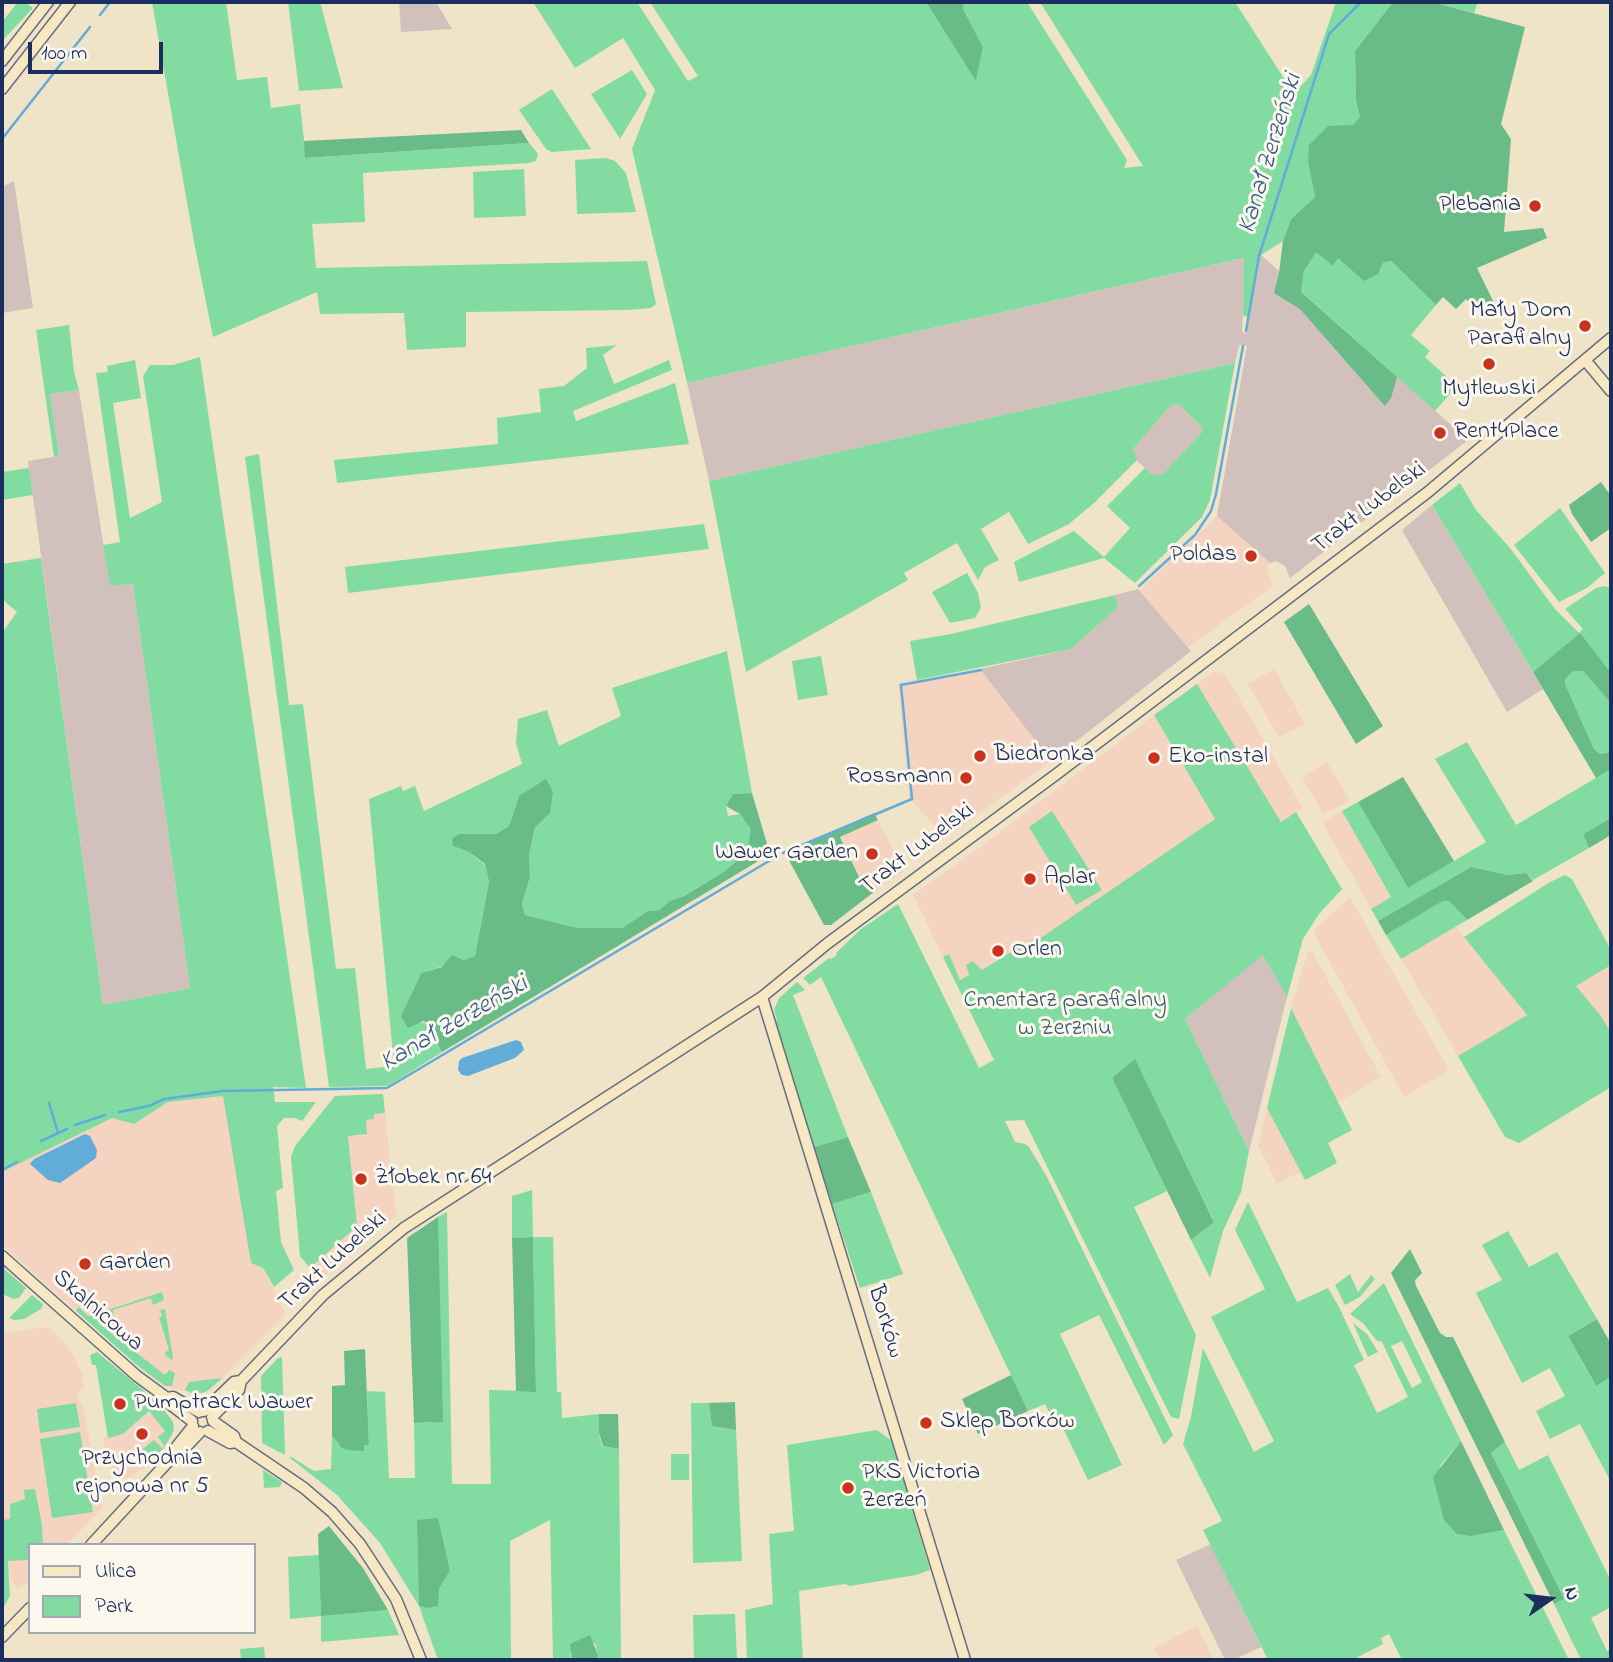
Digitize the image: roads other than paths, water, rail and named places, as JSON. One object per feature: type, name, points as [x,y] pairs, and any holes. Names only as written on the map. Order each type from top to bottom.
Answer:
[{"type":"street","points":[[2,61],[48,2]]},
{"type":"street","points":[[2,89],[70,2]]},
{"type":"street","name":"Trakt Lubelski","points":[[93,1543],[176,1453],[177,1446],[239,1390],[242,1381],[323,1296],[404,1228],[762,997],[828,943],[1429,492],[1611,338]]},
{"type":"street","points":[[1585,360],[1611,391]]},
{"type":"street","name":"Borków","points":[[762,997],[965,1660]]},
{"type":"street","name":"Skalnicowa","points":[[2,1256],[137,1376],[167,1398],[170,1404],[203,1421],[230,1443],[236,1442],[301,1486],[332,1512],[360,1544],[396,1599],[421,1660]]},
{"type":"street","points":[[2,1637],[28,1610]]},
{"type":"water","points":[[516,1040],[521,1042],[524,1050],[515,1058],[468,1076],[462,1075],[458,1070],[462,1058]]},
{"type":"water","points":[[85,1134],[90,1136],[97,1150],[96,1158],[60,1183],[48,1180],[30,1164],[34,1159]]},
{"type":"waterway","points":[[100,15],[110,2]]},
{"type":"waterway","name":"Kanał Zerzeński","points":[[1246,331],[1259,256],[1329,34],[1361,2]]},
{"type":"waterway","points":[[2,139],[90,27]]},
{"type":"waterway","name":"Kanał Zerzeński","points":[[1139,586],[1195,535],[1211,511],[1243,346]]},
{"type":"waterway","name":"Kanał Zerzeński","points":[[783,853],[912,799],[901,685],[981,670]]},
{"type":"waterway","name":"Kanał Zerzeński","points":[[119,1112],[149,1106],[164,1099],[223,1091],[387,1088],[774,858]]},
{"type":"waterway","name":"Kanał Zerzeński","points":[[49,1103],[58,1133]]},
{"type":"waterway","name":"Kanał Zerzeński","points":[[75,1125],[105,1115]]},
{"type":"waterway","name":"Kanał Zerzeński","points":[[41,1141],[67,1129]]},
{"type":"waterway","name":"Kanał Zerzeński","points":[[2,1170],[17,1162]]},
{"type":"place","name":"Plebania","points":[[1535,206]]},
{"type":"place","name":"Mały Dom Parafialny","points":[[1585,326]]},
{"type":"place","name":"Mytlewski","points":[[1489,364]]},
{"type":"place","name":"Rent4Place","points":[[1440,433]]},
{"type":"place","name":"Poldas","points":[[1251,556]]},
{"type":"place","name":"Biedronka","points":[[980,756]]},
{"type":"place","name":"Eko-instal","points":[[1154,758]]},
{"type":"place","name":"Rossmann","points":[[966,778]]},
{"type":"place","name":"Wawer Garden","points":[[872,854]]},
{"type":"place","name":"Aplar","points":[[1030,879]]},
{"type":"place","name":"Orlen","points":[[998,951]]},
{"type":"place","name":"Żłobek nr 64","points":[[361,1179]]},
{"type":"place","name":"Garden","points":[[85,1264]]},
{"type":"place","name":"Pumptrack Wawer","points":[[120,1404]]},
{"type":"place","name":"Sklep Borków","points":[[926,1423]]},
{"type":"place","name":"Przychodnia rejonowa nr 5","points":[[142,1434]]},
{"type":"place","name":"PKS Victoria Zerzeń","points":[[848,1488]]},
{"type":"park label","name":"Cmentarz parafialny w Zerzniu","points":[[1065,1016]]}]
